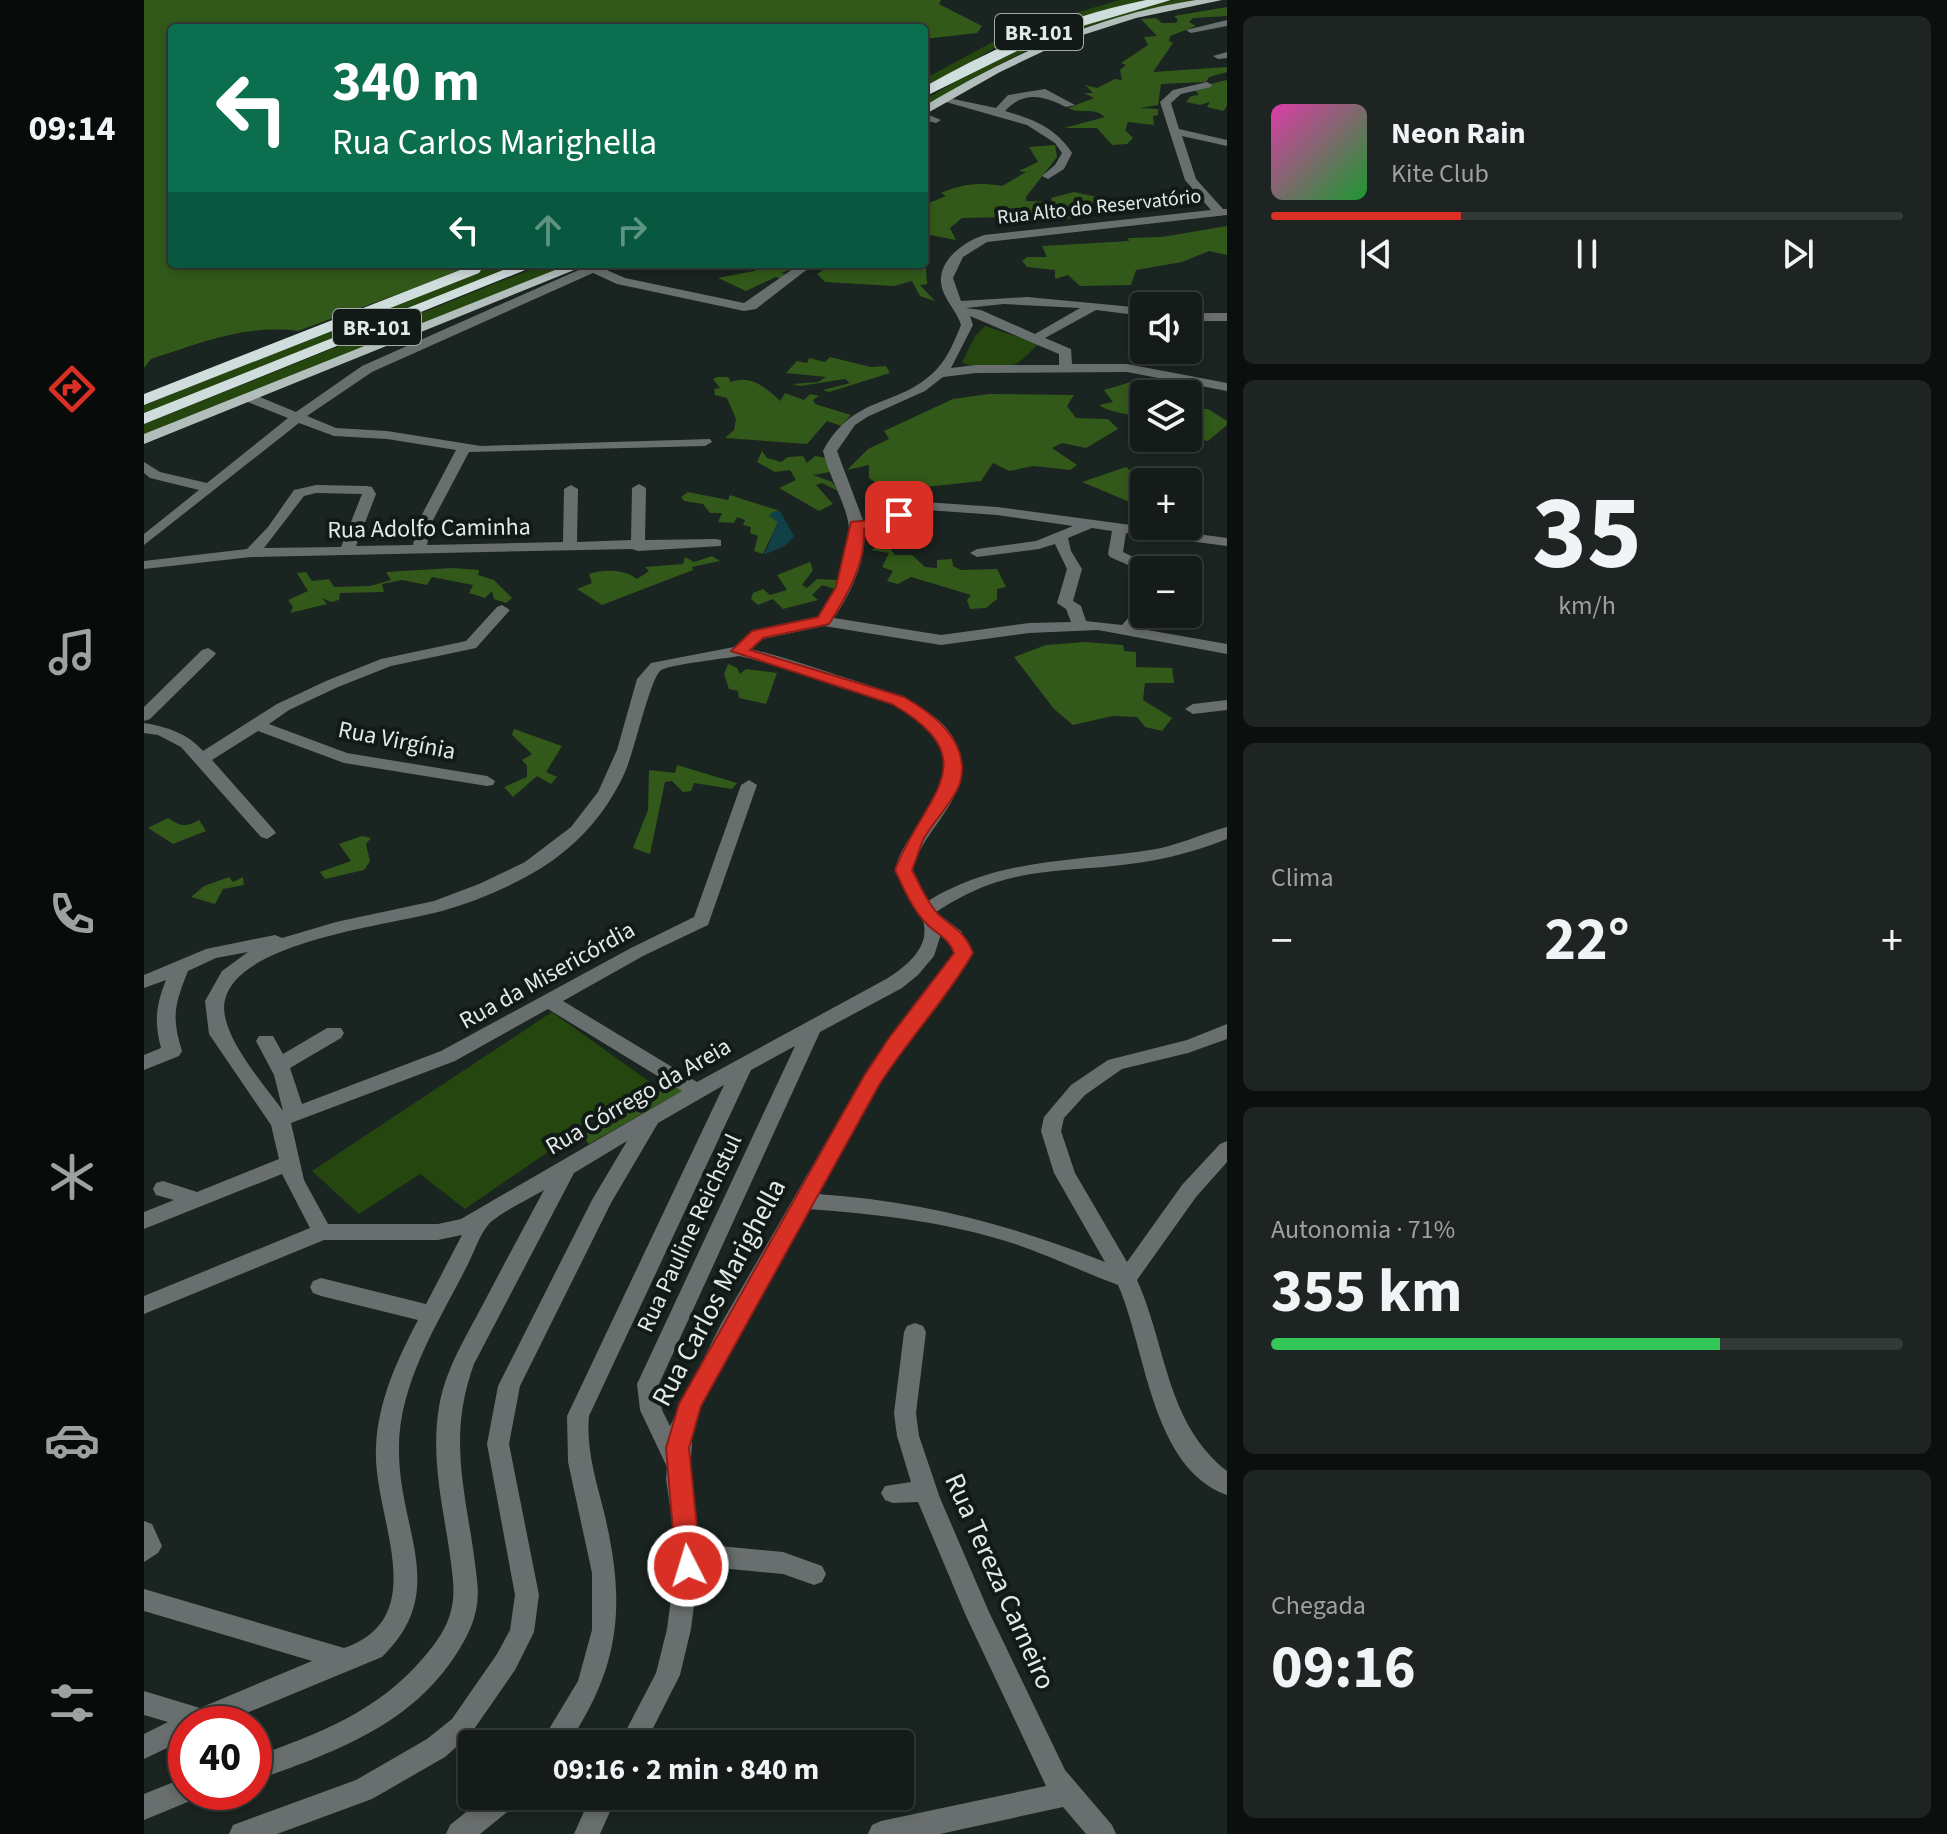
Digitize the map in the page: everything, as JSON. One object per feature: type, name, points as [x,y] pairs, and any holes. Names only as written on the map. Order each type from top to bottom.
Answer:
[{"type":"highway","name":"BR-101","points":[[1038,19],[1108,0]]},
{"type":"highway","name":"BR-101","points":[[928,91],[1002,48],[1038,33],[1103,13],[1165,0]]},
{"type":"highway","name":"BR-101","points":[[144,400],[478,268]]},
{"type":"highway","name":"BR-101","points":[[144,419],[522,268]]},
{"type":"main road","points":[[928,116],[944,100],[1017,56],[1070,33],[1134,14],[1217,0]]},
{"type":"main road","points":[[144,439],[581,268]]},
{"type":"street","points":[[1191,30],[1227,23]]},
{"type":"street","points":[[1207,85],[1167,97],[1191,180],[1224,212]]},
{"type":"street","points":[[999,111],[1012,97],[1045,92],[1070,105]]},
{"type":"street","points":[[944,100],[999,111],[1062,144],[1067,153],[1060,167],[1048,176]]},
{"type":"street","points":[[1175,131],[1227,143]]},
{"type":"street","name":"Rua Alto do Reservatório","points":[[857,525],[832,464],[830,451],[840,430],[859,414],[910,393],[938,374],[967,325],[947,287],[949,265],[955,255],[984,239],[1224,212]]},
{"type":"street","points":[[144,541],[340,386],[384,360],[518,305],[583,268]]},
{"type":"street","points":[[591,268],[621,281],[749,307],[803,268]]},
{"type":"street","points":[[502,297],[518,305]]},
{"type":"street","points":[[959,308],[1009,298],[1066,300],[1130,310]]},
{"type":"street","points":[[1033,340],[1101,306]]},
{"type":"street","points":[[959,308],[1066,352],[1065,368]]},
{"type":"street","points":[[1202,317],[1227,317]]},
{"type":"street","points":[[938,374],[976,369],[1137,370],[1227,387]]},
{"type":"street","points":[[250,398],[334,432],[375,434],[501,452],[705,442]]},
{"type":"street","points":[[419,550],[425,522],[465,447]]},
{"type":"street","points":[[144,466],[155,475],[210,488]]},
{"type":"street","points":[[638,547],[639,488]]},
{"type":"street","points":[[570,548],[571,489]]},
{"type":"street","points":[[251,553],[301,492],[367,490],[369,494],[347,551]]},
{"type":"street","points":[[824,621],[844,587],[857,541],[857,525],[883,523],[910,505],[997,511],[1119,530],[1227,542]]},
{"type":"street","points":[[977,553],[1025,548],[1087,525]]},
{"type":"street","points":[[1119,530],[1115,554],[1130,560]]},
{"type":"street","points":[[1060,536],[1064,553],[1072,557],[1076,566],[1065,603],[1073,606],[1079,624]]},
{"type":"street","name":"Rua Adolfo Caminha","points":[[144,565],[251,553],[716,543]]},
{"type":"street","points":[[201,760],[283,707],[387,662],[471,645],[502,610]]},
{"type":"street","points":[[287,1118],[224,1041],[214,1017],[217,997],[228,978],[262,952],[286,942],[439,906],[538,862],[578,830],[610,792],[645,679],[651,670],[685,658],[739,651],[758,635],[824,621],[941,640],[1079,624],[1127,629],[1227,649]]},
{"type":"street","points":[[1127,629],[1130,625]]},
{"type":"street","name":"Rua Carlos Marighella","points":[[640,1730],[657,1699],[676,1652],[689,1554],[678,1465],[680,1432],[694,1396],[889,1052],[962,957],[958,938],[929,914],[904,870],[914,841],[951,784],[953,756],[946,741],[919,713],[898,700],[739,651]]},
{"type":"street","points":[[144,716],[208,653]]},
{"type":"street","points":[[1193,709],[1227,705]]},
{"type":"street","name":"Rua Virgínia","points":[[255,724],[344,758],[487,781]]},
{"type":"street","points":[[144,728],[187,743],[267,833]]},
{"type":"street","name":"Rua da Misericórdia","points":[[287,1118],[448,1056],[702,921],[749,785]]},
{"type":"street","points":[[929,914],[957,887],[974,881],[1053,864],[1163,856],[1227,833]]},
{"type":"street","name":"Rua Córrego da Areia","points":[[322,1232],[438,1232],[480,1220],[744,1064],[880,992],[919,965],[930,949],[929,914]]},
{"type":"street","points":[[144,982],[181,964],[257,943],[286,942]]},
{"type":"street","points":[[144,1063],[172,1051],[165,1028],[165,1006],[181,964]]},
{"type":"street","points":[[548,1001],[697,1091]]},
{"type":"street","name":"Rua Pauline Reichstul","points":[[678,1465],[651,1410],[648,1384],[814,1025]]},
{"type":"street","points":[[1227,1031],[1206,1042],[1126,1057],[1109,1065],[1080,1089],[1050,1125],[1054,1148],[1070,1182],[1126,1279],[1138,1307],[1167,1417],[1188,1452],[1207,1473],[1227,1485]]},
{"type":"street","points":[[279,1065],[334,1033]]},
{"type":"street","points":[[144,1305],[322,1232],[294,1180],[279,1065],[266,1041]]},
{"type":"street","points":[[561,1730],[583,1692],[607,1629],[607,1576],[578,1451],[578,1416],[744,1064]]},
{"type":"street","points":[[242,1834],[363,1790],[436,1748],[461,1727],[506,1662],[522,1632],[527,1595],[498,1444],[509,1386],[602,1200],[650,1120]]},
{"type":"street","points":[[1126,1279],[1197,1180],[1227,1149]]},
{"type":"street","points":[[144,1221],[290,1163]]},
{"type":"street","points":[[272,1763],[333,1741],[394,1706],[429,1671],[460,1626],[465,1584],[445,1452],[451,1394],[463,1363],[565,1169]]},
{"type":"street","points":[[163,1189],[198,1200]]},
{"type":"street","points":[[803,1201],[905,1210],[961,1221],[1020,1238],[1126,1279]]},
{"type":"street","points":[[233,1706],[344,1659],[363,1655],[392,1631],[403,1611],[407,1579],[390,1489],[387,1437],[395,1391],[430,1314],[480,1220]]},
{"type":"street","points":[[321,1287],[430,1314]]},
{"type":"street","name":"Rua Tereza Carneiro","points":[[915,1332],[905,1413],[908,1436],[925,1491],[978,1616],[1066,1794],[1103,1834]]},
{"type":"street","points":[[893,1493],[925,1491]]},
{"type":"street","points":[[689,1554],[783,1563],[814,1574]]},
{"type":"street","points":[[144,1600],[344,1659]]},
{"type":"street","points":[[144,1703],[168,1713]]},
{"type":"street","points":[[144,1747],[168,1735]]},
{"type":"street","points":[[881,1834],[1066,1794]]},
{"type":"street","points":[[144,1807],[168,1797]]},
{"type":"street","points":[[459,1834],[489,1810]]},
{"type":"street","points":[[590,1832],[599,1810]]},
{"type":"green space","points":[[144,0],[941,0],[939,4],[982,26],[977,33],[928,39],[928,24],[168,24],[168,268],[468,268],[298,331],[260,330],[223,336],[151,359],[144,368]]},
{"type":"green space","points":[[1120,0],[1154,0],[1056,23],[996,47],[928,88],[928,77],[1013,31]]},
{"type":"green space","points":[[1175,0],[1205,0],[1127,15],[1058,37],[992,68],[928,106],[928,98],[1024,41],[1103,14]]},
{"type":"green space","points":[[1227,7],[1227,16],[1193,18],[1189,22],[1196,26],[1170,36],[1169,41],[1173,43],[1153,72],[1227,67],[1227,72],[1209,77],[1206,82],[1161,84],[1158,105],[1140,108],[1158,109],[1158,115],[1153,116],[1154,125],[1128,122],[1125,130],[1133,138],[1127,144],[1112,145],[1097,128],[1064,128],[1105,117],[1096,112],[1068,108],[1094,98],[1084,93],[1093,93],[1085,85],[1097,88],[1115,79],[1122,80],[1120,70],[1126,65],[1121,63],[1148,45],[1144,37],[1157,36],[1141,19],[1156,18],[1162,23],[1176,23],[1178,20],[1174,16]]},
{"type":"green space","points":[[1227,80],[1227,106],[1223,111],[1207,107],[1210,102],[1200,105],[1186,102],[1191,96],[1199,95],[1193,88]]},
{"type":"green space","points":[[1055,145],[1057,157],[1026,201],[1052,202],[1051,198],[1074,192],[1112,200],[1105,213],[1096,210],[1083,217],[1024,223],[1009,217],[962,218],[950,228],[956,240],[930,235],[928,243],[928,203],[946,196],[941,193],[956,188],[978,184],[1002,186],[1026,172],[1019,171],[1038,162],[1029,147]]},
{"type":"green space","points":[[1227,226],[1227,255],[1209,251],[1182,262],[1136,270],[1131,285],[1080,286],[1068,275],[1055,279],[1055,270],[1027,267],[1022,261],[1027,257],[1047,257],[1042,246],[1129,241],[1128,238],[1162,237]]},
{"type":"green space","points":[[487,268],[514,268],[144,416],[144,405]]},
{"type":"green space","points":[[534,268],[565,268],[144,435],[144,424]]},
{"type":"green space","points":[[783,268],[789,270],[781,273],[789,275],[782,280],[776,277],[746,291],[718,278]]},
{"type":"green space","points":[[826,268],[926,268],[927,284],[920,285],[935,301],[920,296],[912,281],[894,286],[825,282],[817,274]]},
{"type":"green space","points":[[985,326],[1039,344],[1008,367],[980,368],[962,362],[975,336]]},
{"type":"green space","points":[[830,357],[871,367],[886,366],[890,373],[829,392],[823,390],[850,383],[845,379],[800,386],[792,384],[818,382],[826,377],[786,373],[797,361],[807,363],[809,358],[825,362]]},
{"type":"green space","points":[[728,377],[731,382],[752,381],[780,401],[785,393],[804,400],[810,394],[819,396],[813,400],[815,404],[851,415],[841,426],[827,421],[807,444],[725,438],[734,430],[736,419],[727,398],[715,395],[714,389],[720,388],[713,379]]},
{"type":"green space","points":[[1130,382],[1130,415],[1099,405],[1113,402],[1104,390]]},
{"type":"green space","points":[[989,394],[1074,395],[1067,406],[1076,418],[1108,419],[1118,429],[1086,448],[1062,443],[1052,448],[1077,465],[1070,470],[1034,466],[1009,471],[993,463],[981,481],[888,491],[869,478],[869,465],[847,470],[868,449],[889,439],[884,431],[953,399]]},
{"type":"green space","points":[[1202,409],[1227,421],[1227,425],[1208,441],[1202,440]]},
{"type":"green space","points":[[762,451],[767,458],[781,462],[788,457],[803,456],[807,463],[815,456],[826,458],[830,472],[813,475],[832,482],[838,491],[822,483],[816,485],[833,504],[819,511],[779,488],[796,480],[790,470],[775,472],[757,462]]},
{"type":"green space","points":[[1126,467],[1130,470],[1130,502],[1082,482]]},
{"type":"green space","points":[[688,492],[728,500],[730,495],[780,511],[772,512],[778,522],[763,554],[754,551],[758,536],[750,533],[751,527],[743,525],[745,520],[737,517],[734,523],[718,522],[722,513],[710,513],[703,504],[684,501],[681,497]]},
{"type":"green space","points":[[886,543],[895,555],[912,555],[925,567],[937,568],[937,560],[952,559],[953,566],[961,570],[997,569],[1006,587],[997,589],[997,599],[986,608],[970,609],[967,600],[971,595],[911,577],[898,584],[887,581],[893,571],[882,567],[889,553],[871,550]]},
{"type":"green space","points":[[712,556],[720,561],[692,567],[693,570],[602,605],[577,589],[592,583],[589,574],[595,572],[620,572],[637,579],[649,571],[645,567],[683,564],[685,557],[694,562]]},
{"type":"green space","points":[[810,562],[813,570],[802,585],[807,588],[817,579],[837,580],[835,589],[822,585],[812,595],[818,600],[783,609],[773,599],[758,605],[751,599],[753,593],[763,589],[770,595],[787,590],[777,575]]},
{"type":"green space","points":[[452,568],[479,570],[478,575],[494,580],[512,598],[506,603],[494,599],[492,591],[485,598],[469,593],[473,585],[432,577],[427,585],[402,580],[382,584],[384,592],[340,593],[339,600],[331,602],[322,598],[327,604],[290,613],[293,607],[288,600],[308,591],[297,573],[306,572],[312,581],[329,579],[334,587],[370,586],[391,580],[386,572]]},
{"type":"green space","points":[[1085,642],[1123,645],[1124,651],[1136,652],[1136,667],[1172,668],[1174,683],[1145,683],[1143,700],[1172,718],[1162,731],[1145,727],[1137,717],[1113,716],[1073,725],[1054,709],[1014,657],[1046,645]]},
{"type":"green space","points":[[728,664],[737,668],[740,674],[746,669],[777,673],[766,704],[739,698],[738,691],[729,689],[724,674]]},
{"type":"green space","points":[[514,729],[562,746],[546,772],[557,777],[551,784],[537,776],[513,797],[504,787],[527,777],[527,766],[522,760],[532,754],[512,735]]},
{"type":"green space","points":[[677,765],[737,783],[732,789],[694,783],[691,791],[683,792],[672,781],[665,782],[650,854],[633,848],[648,810],[649,770],[675,773]]},
{"type":"green space","points":[[168,818],[183,825],[199,820],[206,831],[173,844],[148,828]]},
{"type":"green space","points":[[362,836],[371,838],[366,844],[370,861],[364,870],[325,879],[320,872],[351,861],[339,844]]},
{"type":"green space","points":[[229,877],[233,882],[243,877],[244,885],[223,889],[215,904],[191,897],[204,886]]},
{"type":"green space","points":[[552,1012],[650,1082],[465,1209],[420,1174],[359,1214],[312,1171]]},
{"type":"green space","points":[[663,1076],[684,1090],[589,1144],[582,1136],[656,1086]]},
{"type":"water","points":[[780,511],[794,536],[786,545],[764,555],[778,522],[769,516],[772,512]]},
{"type":"route","points":[[688,1566],[688,1543],[678,1479],[678,1448],[682,1423],[690,1404],[751,1290],[871,1081],[895,1043],[951,975],[963,953],[958,938],[932,918],[918,899],[904,870],[914,841],[951,784],[953,756],[946,741],[928,720],[898,700],[739,651],[758,635],[784,627],[824,621],[844,587],[857,541],[857,525],[883,523],[899,515]]}]
